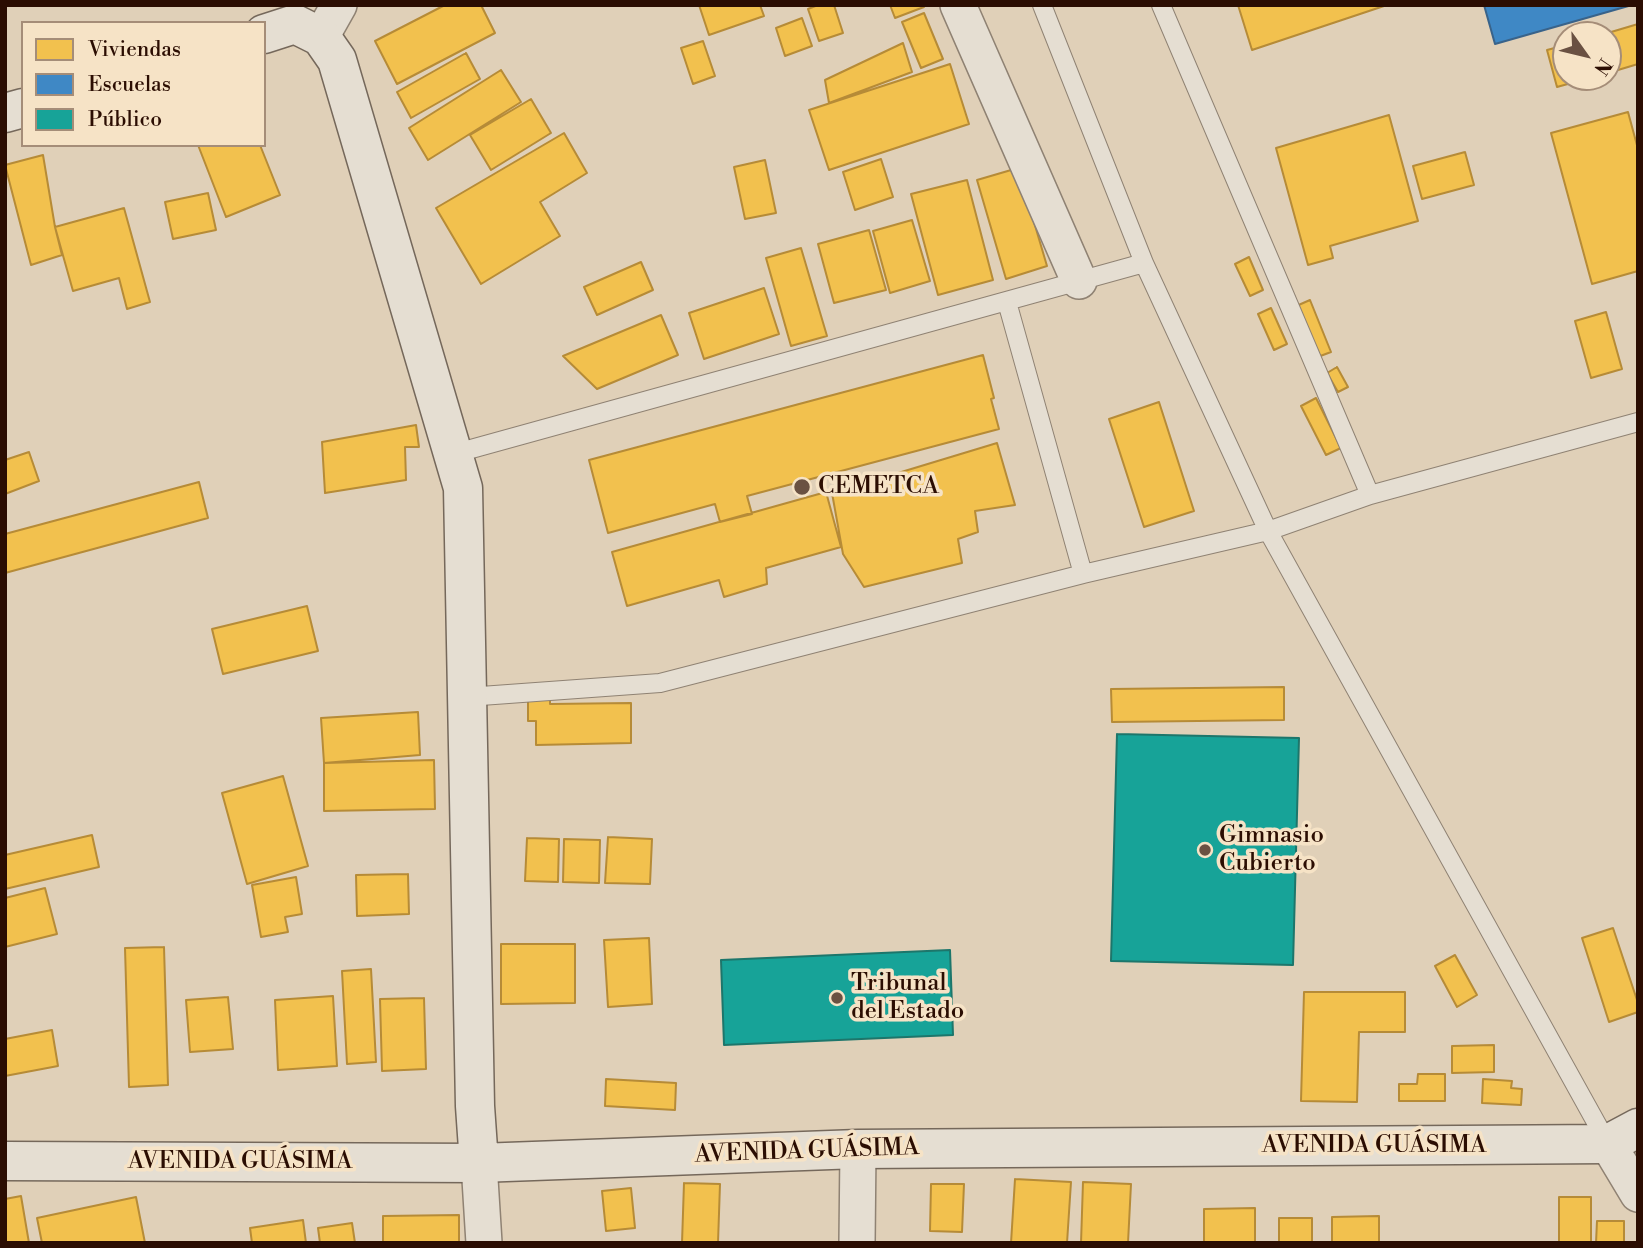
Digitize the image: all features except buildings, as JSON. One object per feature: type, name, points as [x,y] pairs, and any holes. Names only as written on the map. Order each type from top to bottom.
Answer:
[{"type":"main road","points":[[266,33],[295,24],[330,21],[337,60],[463,488],[475,1107],[479,1163]]},
{"type":"main road","name":"AVENIDA GUÁSIMA","points":[[5,1161],[479,1163],[859,1149],[1623,1136]]},
{"type":"street","points":[[958,5],[1079,281]]},
{"type":"street","points":[[1623,1136],[1638,1194]]},
{"type":"street","points":[[857,1243],[859,1149]]},
{"type":"street","points":[[479,1163],[484,1243]]},
{"type":"lane","points":[[1042,5],[1144,263],[1268,531],[1623,1136]]},
{"type":"lane","points":[[1161,5],[1370,495]]},
{"type":"lane","points":[[453,454],[1144,263]]},
{"type":"lane","points":[[1007,302],[1083,574]]},
{"type":"lane","points":[[467,696],[660,683],[1083,574],[1268,531],[1370,495],[1638,422]]},
{"type":"place","name":"CEMETCA","points":[[802,487]]},
{"type":"place","name":"Gimnasio Cubierto","points":[[1205,850]]},
{"type":"place","name":"Tribunal del Estado","points":[[837,998]]}]
